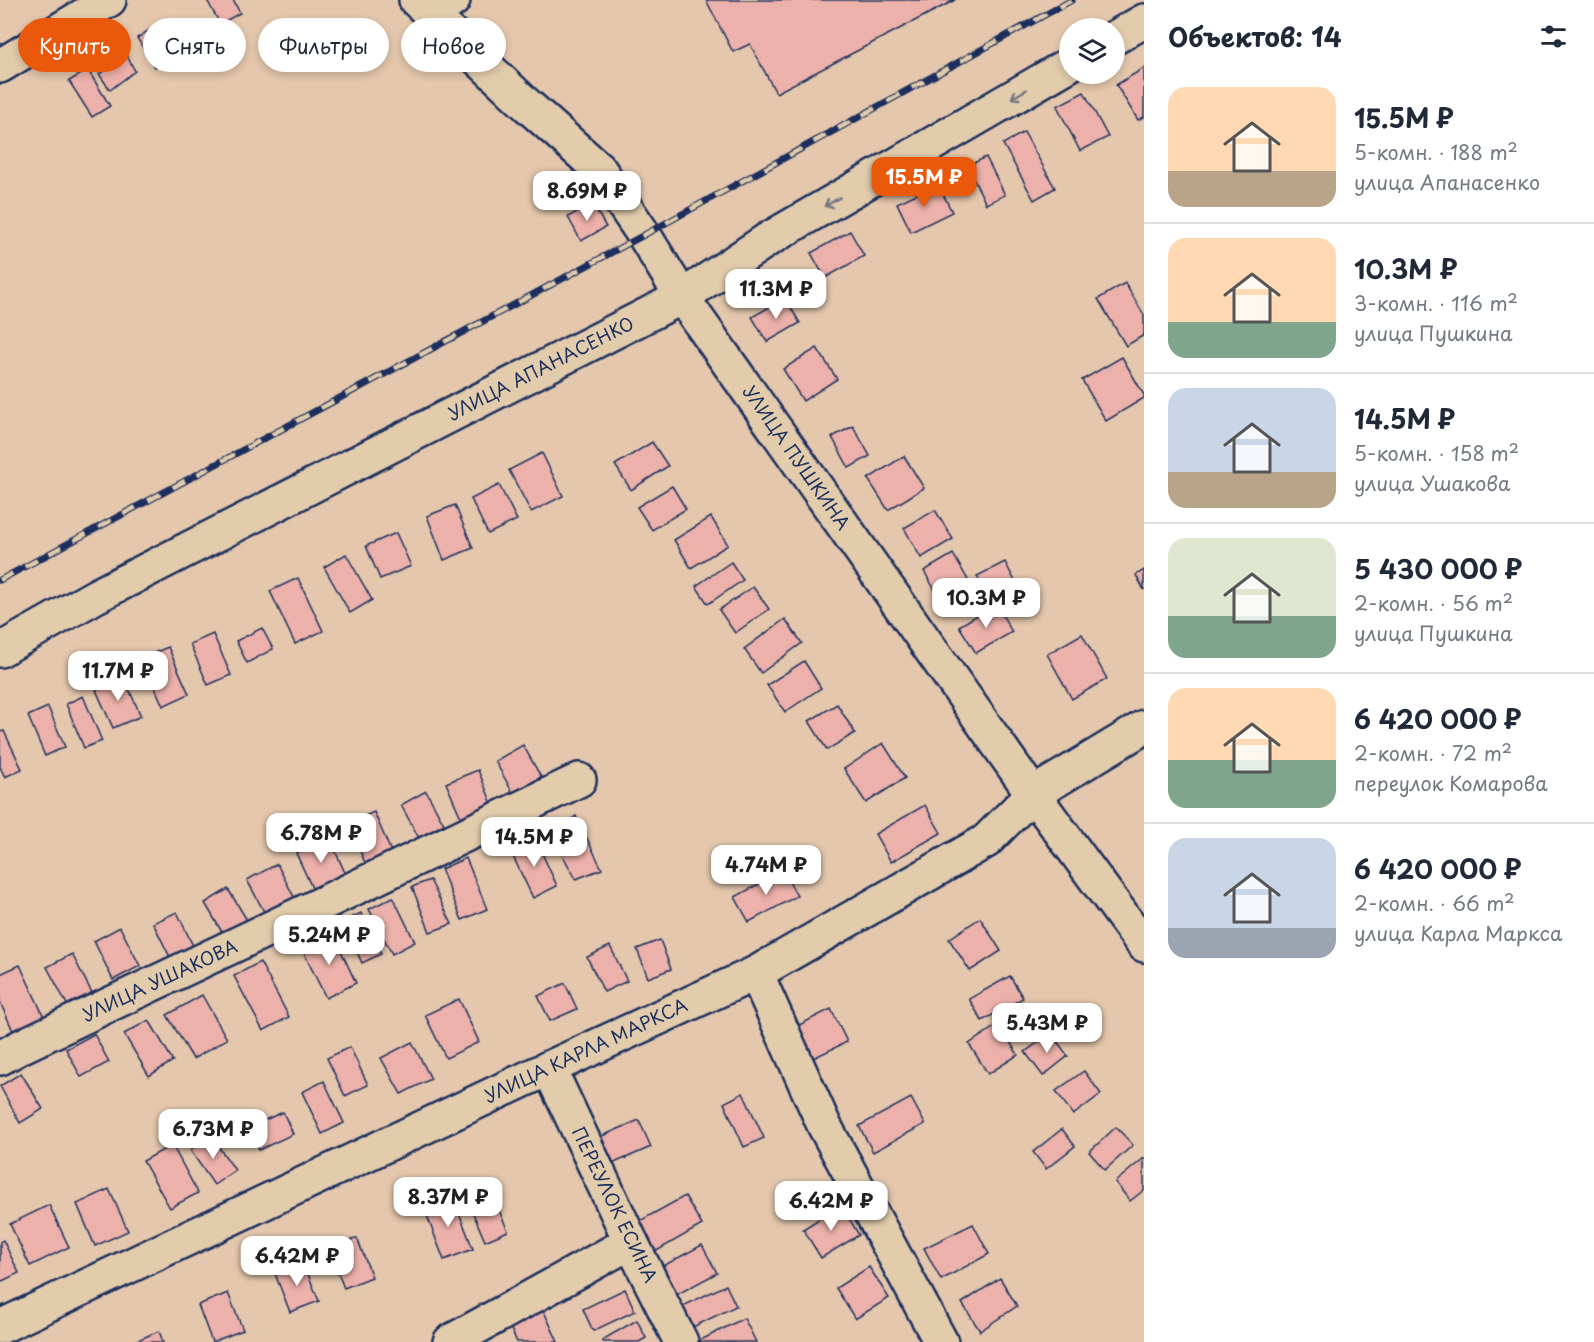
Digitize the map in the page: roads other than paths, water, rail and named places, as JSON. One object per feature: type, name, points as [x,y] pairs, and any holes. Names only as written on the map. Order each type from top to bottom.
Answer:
[{"type":"street","points":[[0,66],[109,0]]},
{"type":"street","name":"УЛИЦА ПУШКИНА","points":[[433,5],[527,105],[599,170],[644,235],[682,297],[1033,794],[1144,945]]},
{"type":"street","points":[[1125,32],[1144,21]]},
{"type":"street","name":"УЛИЦА АПАНАСЕНКО","points":[[0,650],[96,596],[682,297],[767,240],[1059,70]]},
{"type":"street","name":"УЛИЦА КАРЛА МАРКСА","points":[[0,1327],[756,973],[986,841],[1033,794],[1144,727]]},
{"type":"street","name":"УЛИЦА УШАКОВА","points":[[0,1058],[579,780]]},
{"type":"street","points":[[756,973],[824,1125],[941,1342]]},
{"type":"street","name":"ПЕРЕУЛОК ЕСИНА","points":[[549,1068],[681,1342]]},
{"type":"street","points":[[450,1342],[631,1242]]},
{"type":"railway","points":[[0,580],[644,235],[1072,0]]}]
